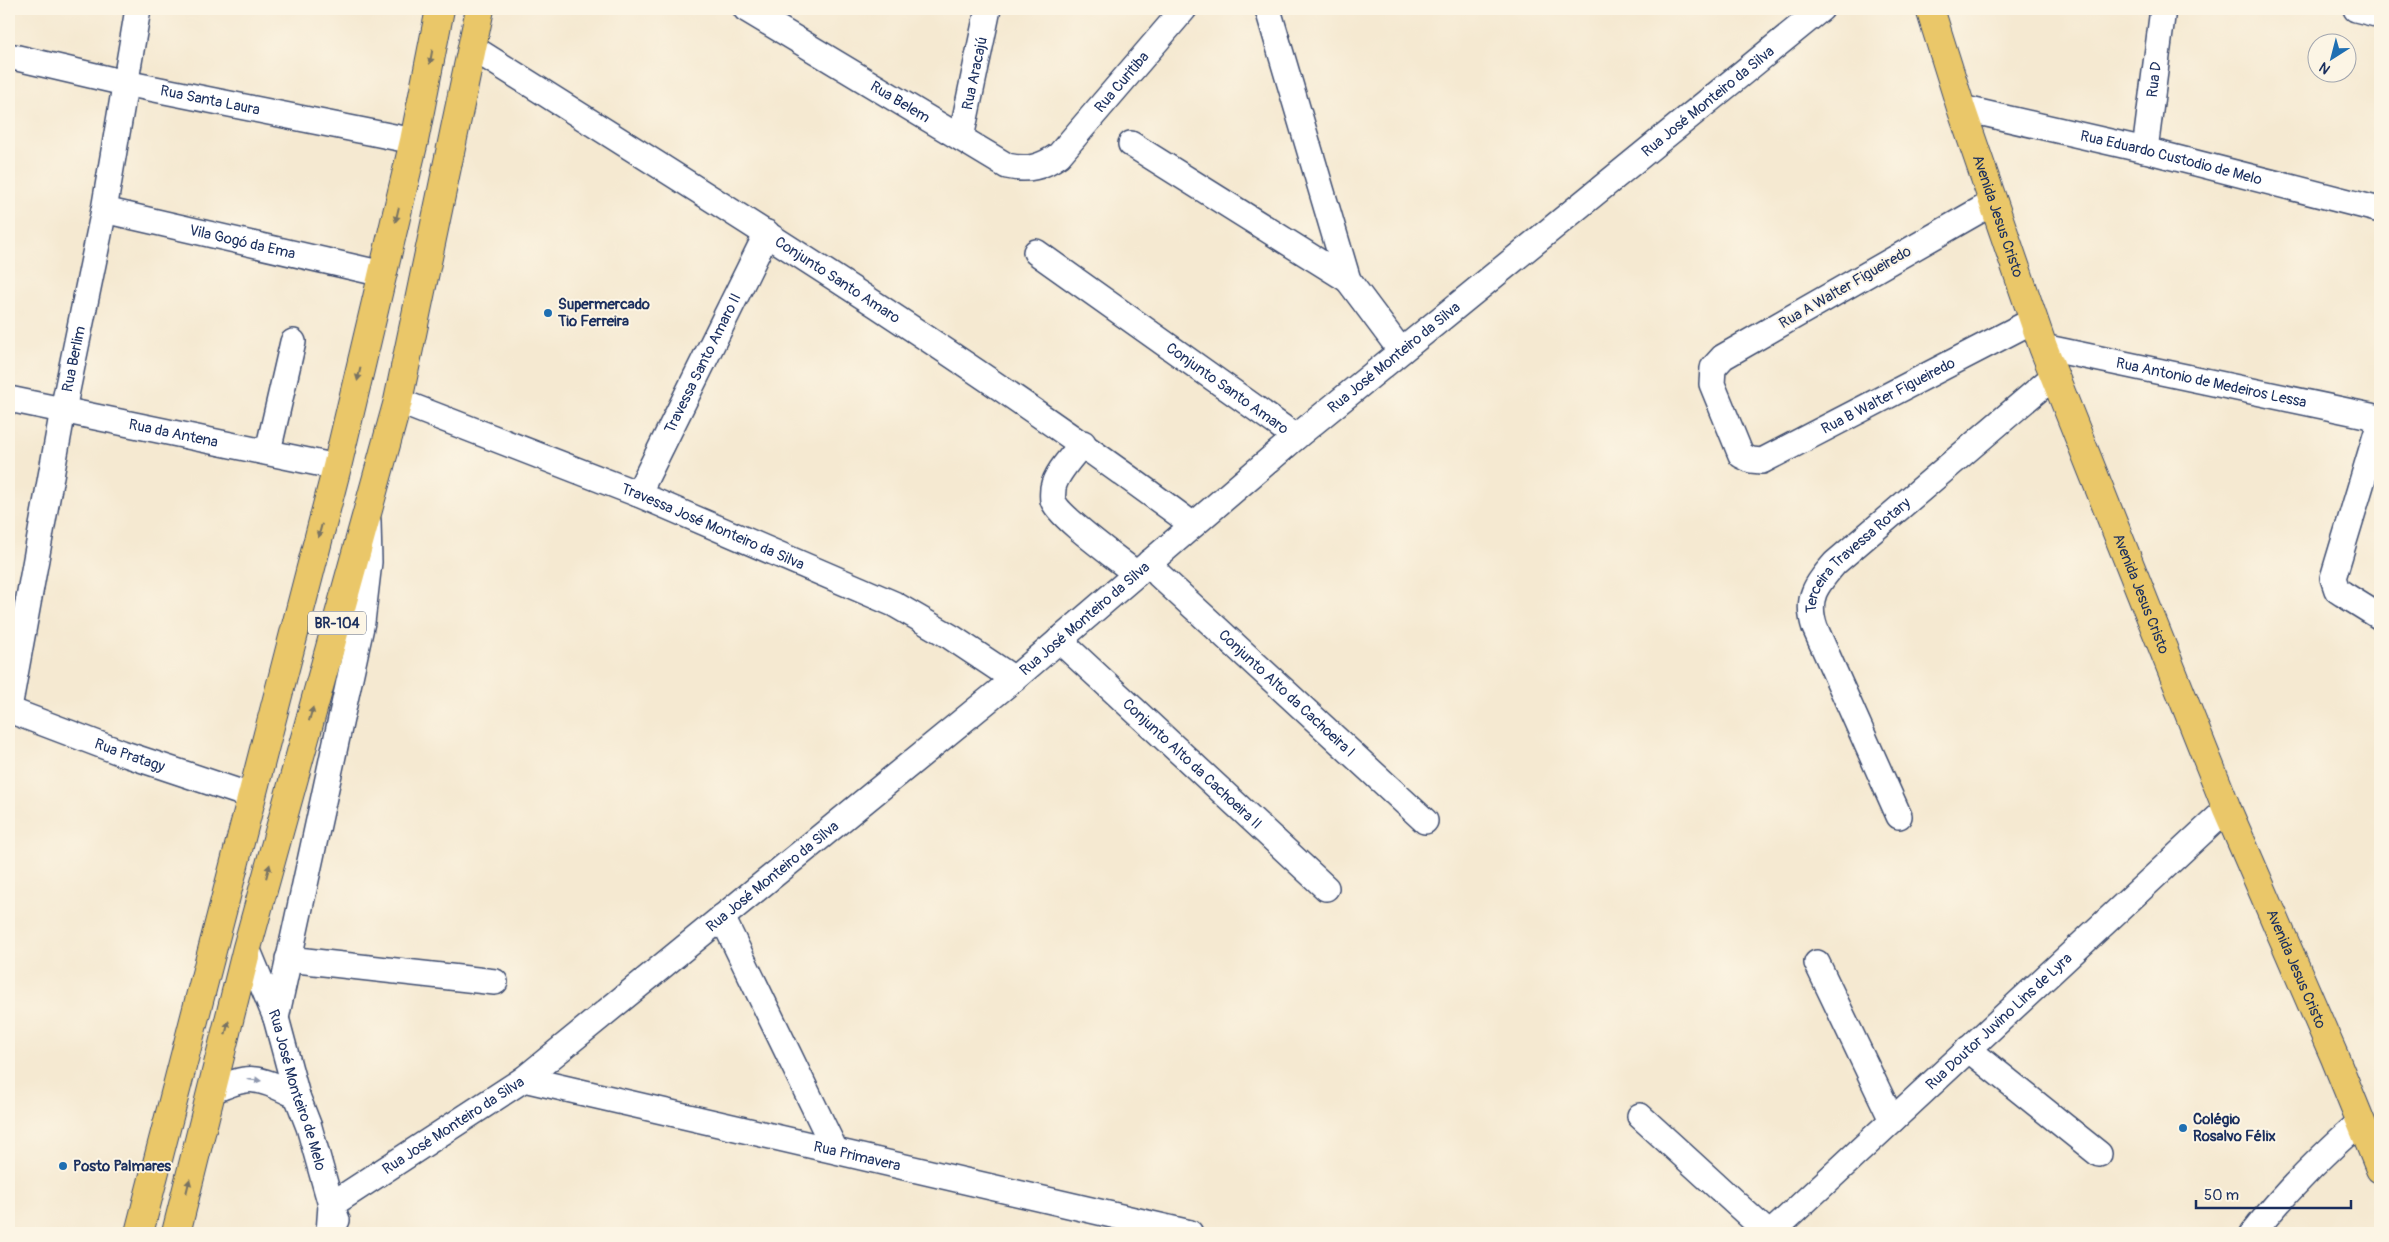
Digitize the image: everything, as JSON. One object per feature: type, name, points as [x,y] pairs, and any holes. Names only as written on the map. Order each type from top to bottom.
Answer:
[{"type":"main road","name":"BR-104","points":[[139,1233],[337,466],[414,141],[440,9]]},
{"type":"main road","name":"BR-104","points":[[176,1233],[247,948],[398,401],[480,9]]},
{"type":"main road","name":"Avenida Jesus Cristo","points":[[1930,9],[2054,376],[2227,809],[2331,1049],[2380,1169]]},
{"type":"street","name":"Rua Berlim","points":[[9,709],[62,410],[104,210],[138,9]]},
{"type":"street","name":"Rua Aracajú","points":[[961,138],[988,9]]},
{"type":"street","name":"Rua Curitiba","points":[[1059,155],[1184,9]]},
{"type":"street","name":"Rua José Monteiro da Silva","points":[[331,1205],[524,1079],[1014,679],[1296,437],[1821,9]]},
{"type":"street","name":"Rua D","points":[[2145,150],[2163,9]]},
{"type":"street","points":[[2356,9],[2380,15]]},
{"type":"street","name":"Rua Belem","points":[[753,11],[1007,166],[1022,170],[1046,164],[1059,155]]},
{"type":"street","points":[[1269,13],[1348,280],[1401,351]]},
{"type":"street","name":"Conjunto Santo Amaro","points":[[473,48],[768,233],[1083,443],[1193,525]]},
{"type":"street","name":"Rua Santa Laura","points":[[9,56],[125,82],[414,141]]},
{"type":"street","name":"Rua Eduardo Custodio de Melo","points":[[1962,108],[2145,150],[2380,210]]},
{"type":"street","points":[[1130,144],[1348,280]]},
{"type":"street","name":"Rua A Walter Figueiredo","points":[[1741,455],[1712,384],[1713,368],[1723,357],[1994,202]]},
{"type":"street","name":"Vila Gogó da Ema","points":[[104,210],[383,274]]},
{"type":"street","name":"Travessa Santo Amaro II","points":[[638,494],[768,233]]},
{"type":"street","name":"Conjunto Santo Amaro","points":[[1036,252],[1296,437]]},
{"type":"street","name":"Rua B Walter Figueiredo","points":[[1741,455],[1751,460],[1762,460],[1776,455],[2034,320]]},
{"type":"street","points":[[268,451],[293,342]]},
{"type":"street","name":"Rua Antonio de Medeiros Lessa","points":[[2043,347],[2380,420]]},
{"type":"street","name":"Terceira Travessa Rotary","points":[[1899,816],[1815,628],[1810,613],[1814,592],[1835,563],[2054,376]]},
{"type":"street","name":"Rua da Antena","points":[[9,399],[337,466]]},
{"type":"street","name":"Travessa José Monteiro da Silva","points":[[398,401],[638,494],[894,604],[951,637],[1014,679]]},
{"type":"street","points":[[2380,420],[2333,578],[2338,590],[2342,594],[2380,617]]},
{"type":"street","name":"Conjunto Alto da Cachoeira I","points":[[1083,443],[1060,473],[1053,487],[1053,500],[1060,511],[1082,530],[1143,568],[1159,575],[1425,821]]},
{"type":"street","points":[[276,1018],[362,622],[369,562],[367,514]]},
{"type":"street","name":"Conjunto Alto da Cachoeira II","points":[[1059,640],[1326,888]]},
{"type":"street","name":"Rua Pratagy","points":[[9,709],[122,753],[251,796]]},
{"type":"street","name":"Rua Doutor Juvino Lins de Lyra","points":[[1770,1233],[2227,809]]},
{"type":"street","points":[[722,917],[835,1150]]},
{"type":"street","name":"Rua José Monteiro de Melo","points":[[247,948],[276,1018],[297,1096],[309,1127],[331,1205],[344,1233]]},
{"type":"street","points":[[288,959],[495,982]]},
{"type":"street","points":[[1817,963],[1892,1120]]},
{"type":"street","points":[[1968,1049],[2099,1154]]},
{"type":"street","points":[[211,1092],[238,1080],[253,1078],[267,1082],[297,1096]]},
{"type":"street","name":"Rua Primavera","points":[[524,1079],[835,1150],[1151,1228],[1190,1233]]},
{"type":"street","points":[[1640,1116],[1770,1233]]},
{"type":"street","points":[[2253,1233],[2281,1197],[2322,1155],[2360,1122]]},
{"type":"street","points":[[329,1233],[331,1205]]},
{"type":"place","name":"Supermercado Tio Ferreira","points":[[548,313]]},
{"type":"place","name":"Colégio Rosalvo Félix","points":[[2183,1128]]},
{"type":"place","name":"Posto Palmares","points":[[63,1166]]}]
